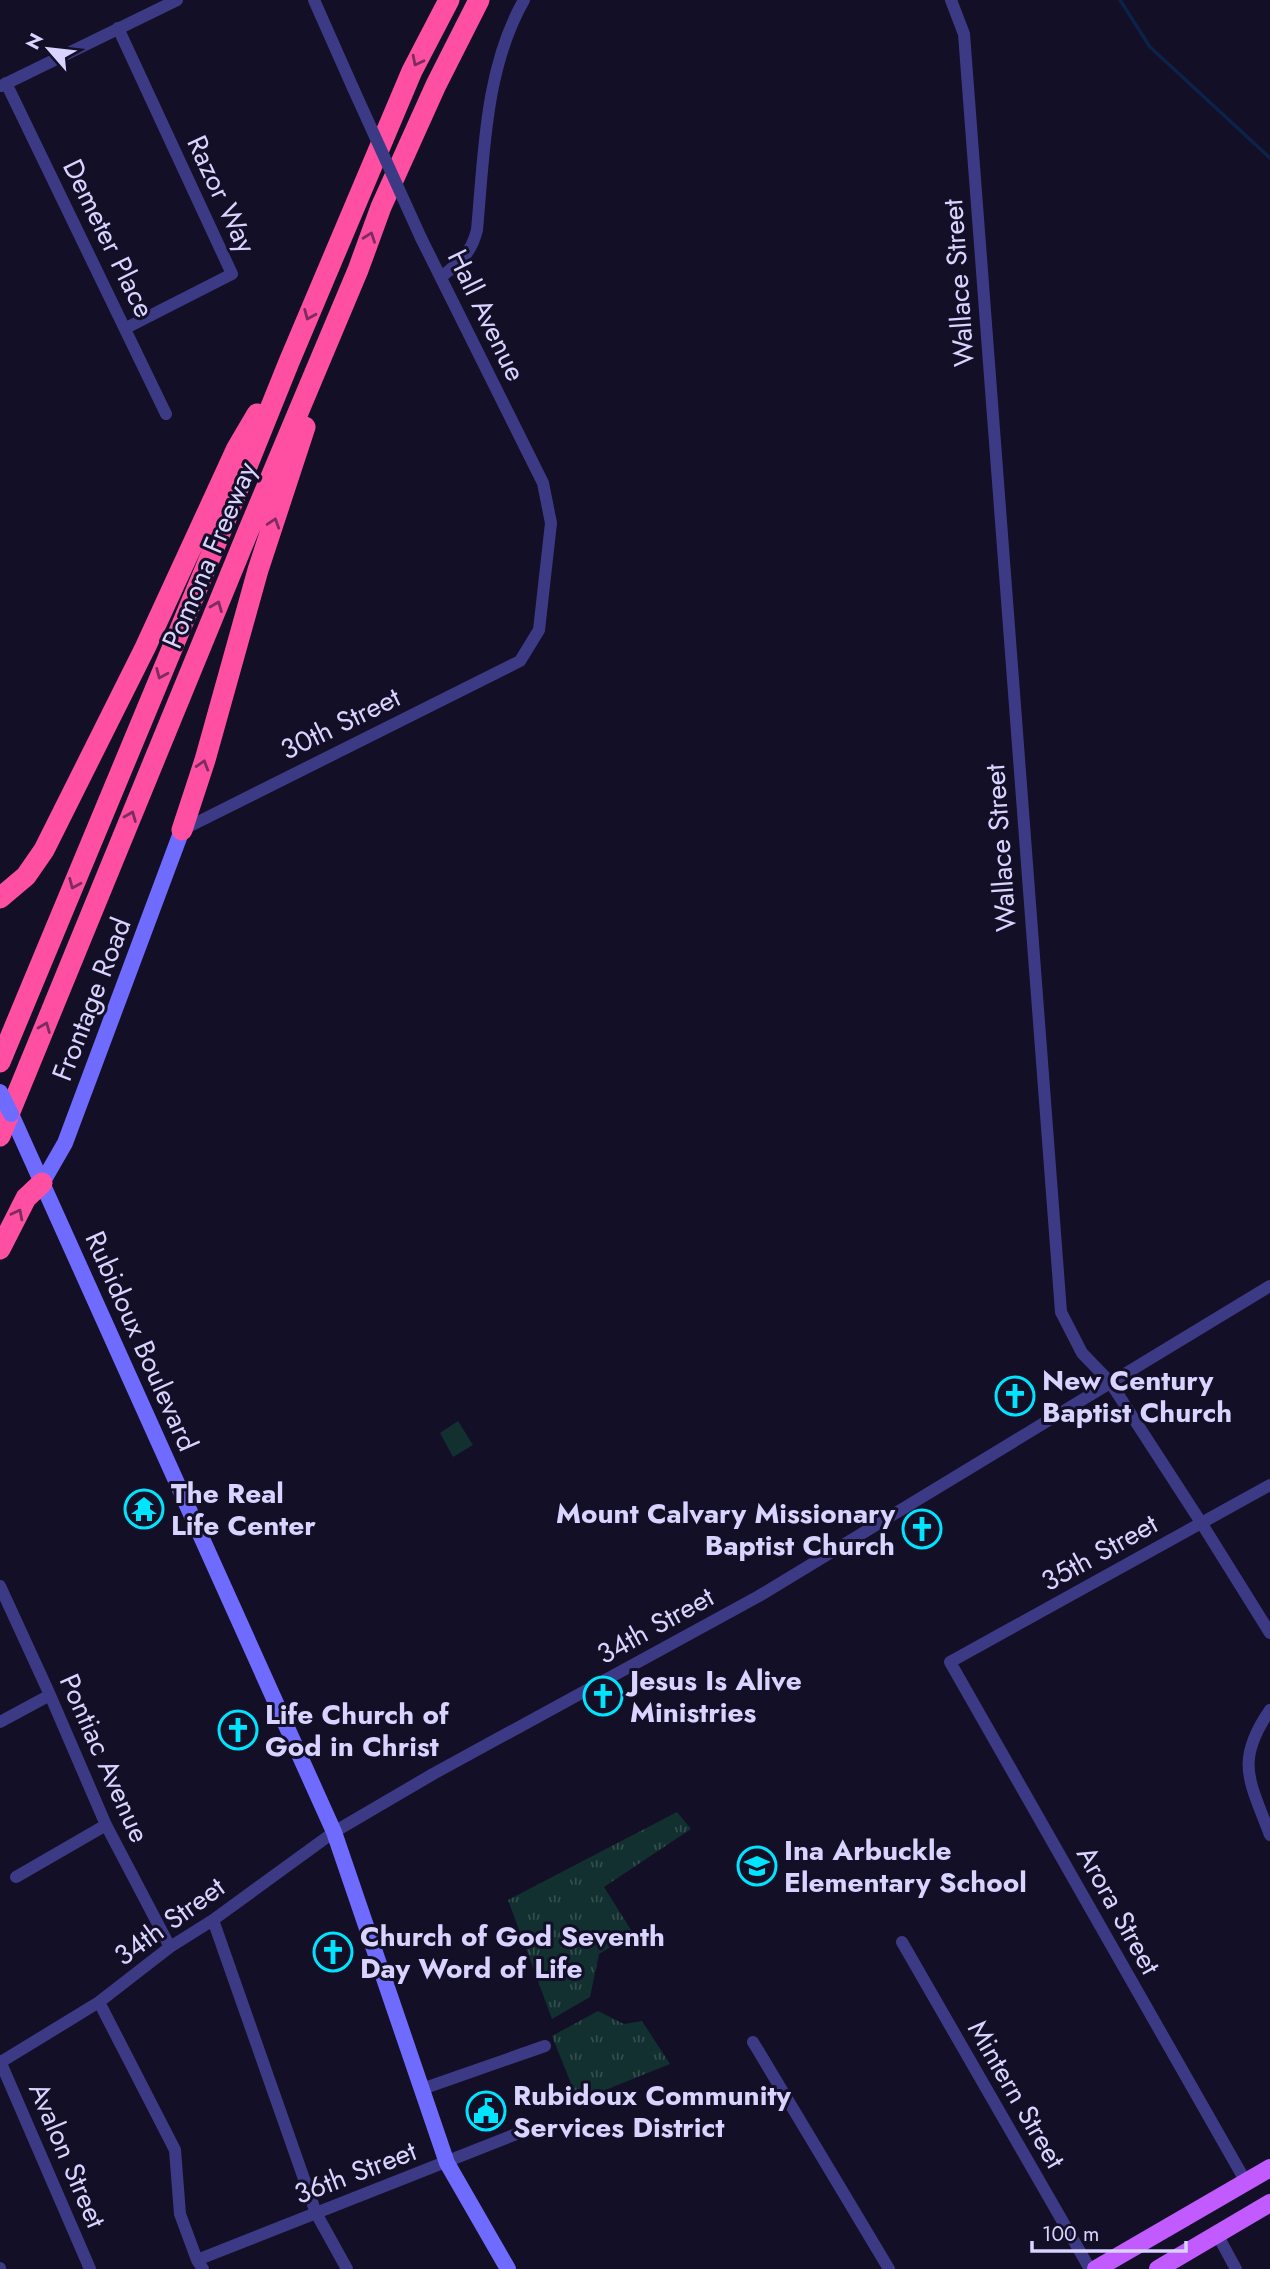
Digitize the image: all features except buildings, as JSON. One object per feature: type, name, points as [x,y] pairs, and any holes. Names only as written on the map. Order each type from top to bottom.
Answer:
[{"type":"highway","name":"Pomona Freeway","points":[[0,1062],[412,71],[449,0]]},
{"type":"highway","name":"Pomona Freeway","points":[[0,1136],[358,270],[386,195],[436,85],[479,0]]},
{"type":"highway","points":[[182,830],[205,760],[258,570],[358,270]]},
{"type":"highway","points":[[0,898],[26,876],[44,850],[145,648],[237,448],[289,362]]},
{"type":"highway","points":[[0,1249],[26,1198],[42,1183]]},
{"type":"main road","name":"Frontage Road","points":[[42,1183],[65,1143],[182,830]]},
{"type":"main road","name":"Rubidoux Boulevard","points":[[0,1092],[334,1832],[447,2163],[508,2269]]},
{"type":"main road","points":[[1096,2269],[1270,2168]]},
{"type":"main road","points":[[1158,2269],[1270,2203]]},
{"type":"street","points":[[3,85],[177,0]]},
{"type":"street","name":"Hall Avenue","points":[[314,0],[421,238],[543,483],[551,523],[539,630],[520,661]]},
{"type":"street","points":[[441,276],[462,260],[473,246],[477,230],[488,116],[497,73],[515,16],[524,0]]},
{"type":"street","name":"Wallace Street","points":[[951,0],[964,34],[1061,1312],[1082,1353],[1110,1382],[1270,1633]]},
{"type":"street","name":"Razor Way","points":[[118,28],[232,274],[126,328]]},
{"type":"street","name":"Demeter Place","points":[[3,85],[126,328],[166,414]]},
{"type":"street","name":"30th Street","points":[[182,830],[520,661]]},
{"type":"street","name":"34th Street","points":[[0,2061],[99,2002],[170,1947],[213,1920],[334,1832],[433,1774],[759,1596],[1270,1286]]},
{"type":"street","name":"35th Street","points":[[950,1661],[1270,1485]]},
{"type":"street","name":"Pontiac Avenue","points":[[0,1586],[106,1825],[170,1947]]},
{"type":"street","name":"Arora Street","points":[[950,1661],[1246,2182]]},
{"type":"street","points":[[0,1722],[50,1695]]},
{"type":"street","points":[[1270,1710],[1252,1739],[1248,1762],[1248,1776],[1266,1811],[1270,1835]]},
{"type":"street","points":[[16,1877],[106,1825]]},
{"type":"street","points":[[213,1920],[316,2213],[346,2269]]},
{"type":"street","name":"Mintern Street","points":[[902,1942],[1090,2269]]},
{"type":"street","points":[[99,2002],[175,2150],[180,2214],[200,2264]]},
{"type":"street","points":[[753,2042],[889,2269]]},
{"type":"street","points":[[422,2089],[545,2046]]},
{"type":"street","name":"Avalon Street","points":[[0,2061],[90,2269]]},
{"type":"street","name":"36th Street","points":[[200,2264],[316,2213],[529,2129]]},
{"type":"street","points":[[1217,2234],[1236,2269]]},
{"type":"green space","points":[[458,1421],[473,1445],[453,1457],[440,1433]]},
{"type":"green space","points":[[677,1812],[691,1829],[604,1887],[633,1933],[599,1954],[590,1997],[552,2019],[508,1900]]},
{"type":"green space","points":[[598,2011],[624,2024],[642,2021],[670,2064],[578,2101],[552,2036]]},
{"type":"waterway","points":[[1120,0],[1150,47],[1270,158]]},
{"type":"place","name":"New Century Baptist Church","points":[[1015,1396]]},
{"type":"place","name":"The Real Life Center","points":[[144,1509]]},
{"type":"place","name":"Mount Calvary Missionary Baptist Church","points":[[922,1529]]},
{"type":"place","name":"Jesus Is Alive Ministries","points":[[603,1696]]},
{"type":"place","name":"Life Church of God in Christ","points":[[238,1730]]},
{"type":"place","name":"Ina Arbuckle Elementary School","points":[[757,1866]]},
{"type":"place","name":"Church of God Seventh Day Word of Life","points":[[333,1952]]},
{"type":"place","name":"Rubidoux Community Services District","points":[[486,2111]]}]
